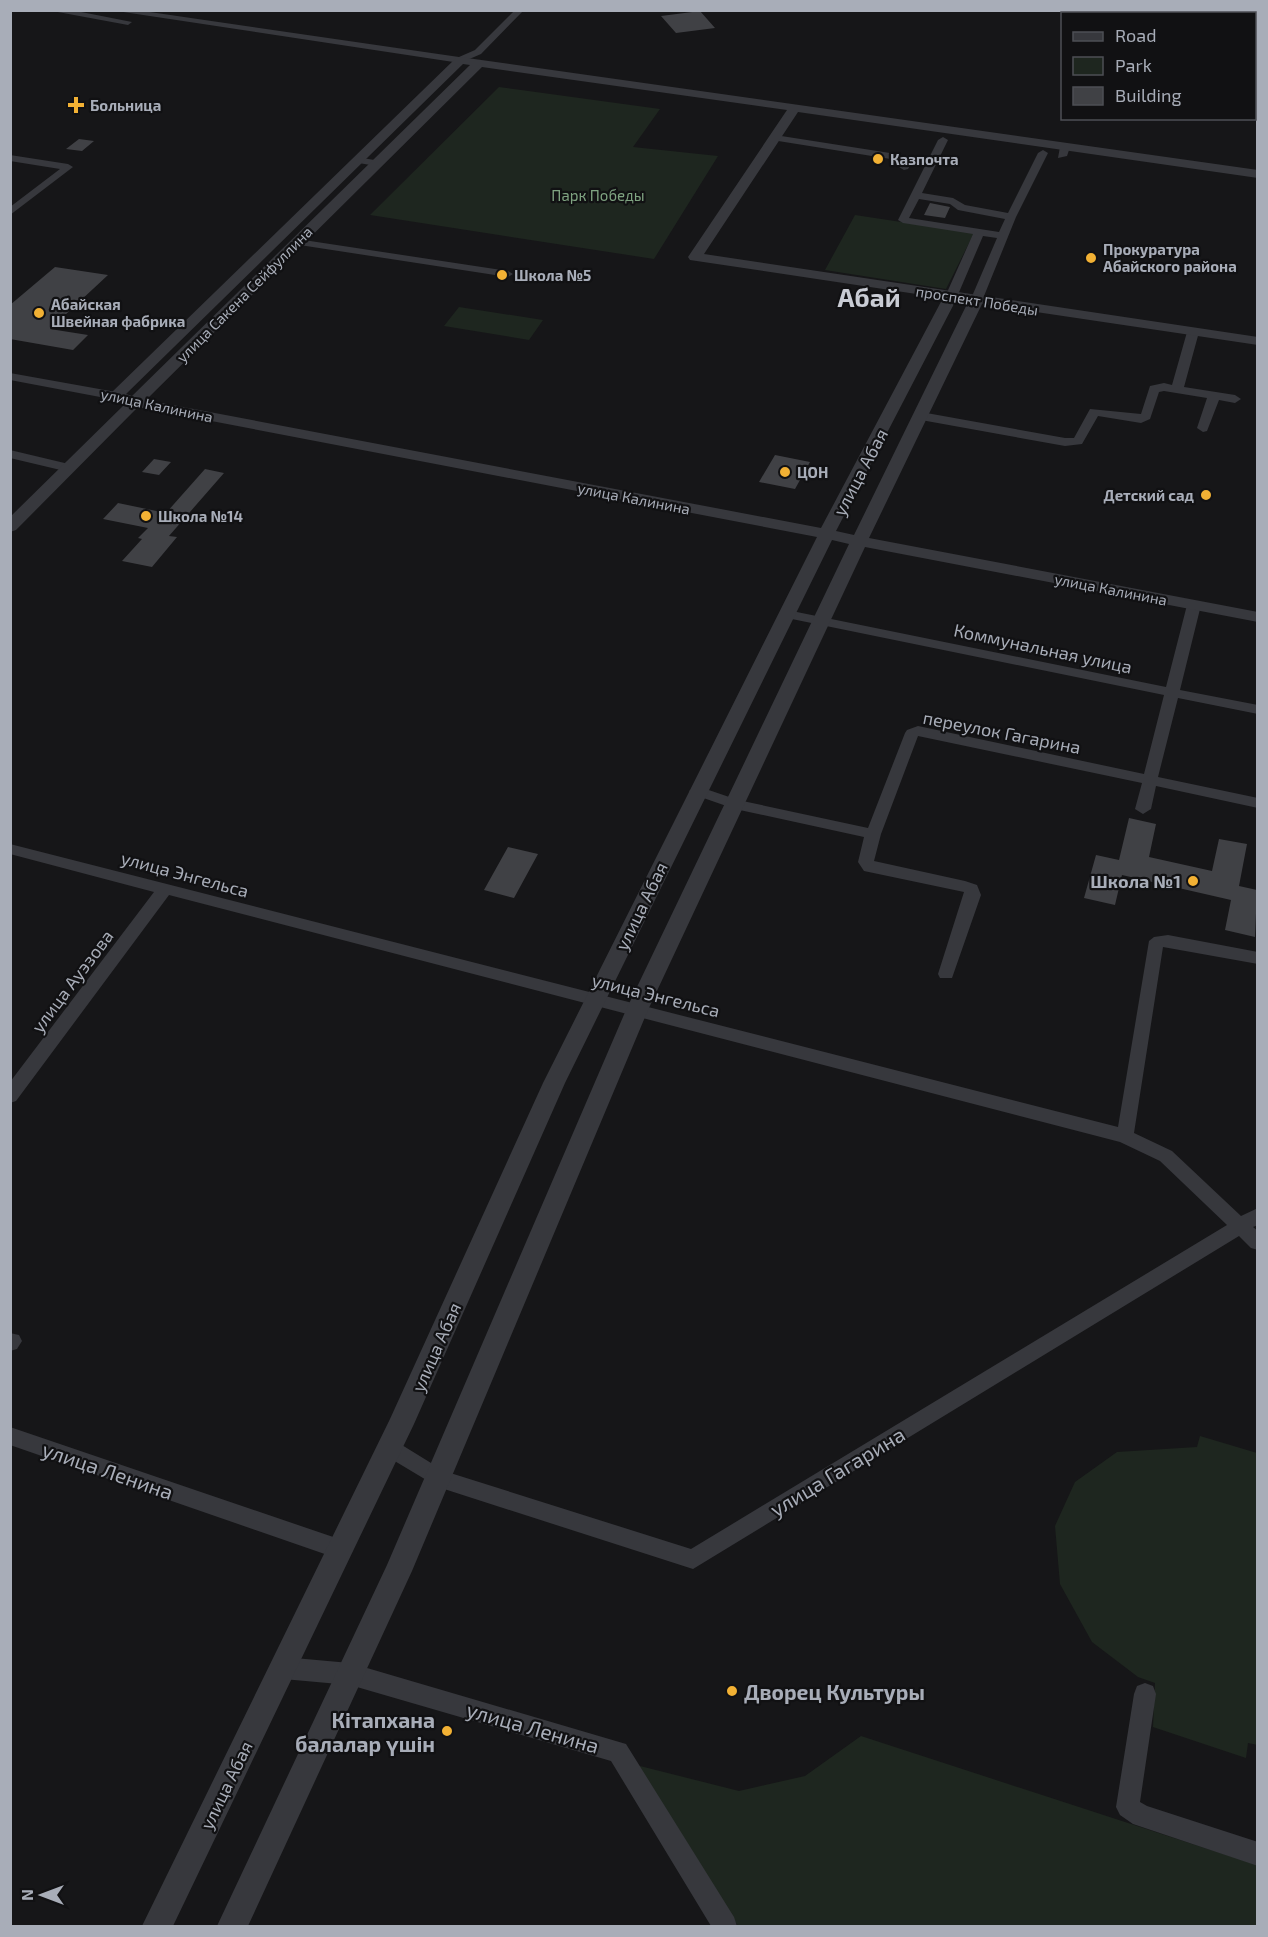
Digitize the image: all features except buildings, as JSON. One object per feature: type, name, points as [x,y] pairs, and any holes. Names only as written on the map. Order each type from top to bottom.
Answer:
[{"type":"street","points":[[51,10],[116,15],[240,38],[456,64],[476,62],[1043,153],[1063,151],[1257,183]]},
{"type":"street","points":[[116,15],[128,13],[456,64],[476,62],[520,10]]},
{"type":"street","points":[[240,38],[249,31]]},
{"type":"street","name":"улица Сакена Сейфуллина","points":[[10,527],[476,62]]},
{"type":"street","name":"улица Сакена Сейфуллина","points":[[116,396],[456,64]]},
{"type":"street","points":[[792,112],[953,138],[1257,174]]},
{"type":"street","name":"проспект Победы","points":[[792,112],[696,257],[1257,342]]},
{"type":"street","points":[[775,138],[909,159]]},
{"type":"street","points":[[953,138],[916,195],[903,220],[1002,236]]},
{"type":"street","points":[[1043,153],[1011,216],[976,301],[921,416],[1073,442],[1078,441],[1094,412],[1141,419],[1146,416],[1154,389],[1164,387],[1235,399]]},
{"type":"street","points":[[10,158],[68,167],[10,212]]},
{"type":"street","points":[[357,160],[376,163]]},
{"type":"street","points":[[916,195],[953,201],[962,208],[1011,216]]},
{"type":"street","points":[[893,410],[951,297],[979,232]]},
{"type":"street","points":[[297,242],[508,274]]},
{"type":"street","points":[[1177,389],[1193,332]]},
{"type":"street","name":"улица Калинина","points":[[10,376],[116,396],[135,402],[1257,617]]},
{"type":"street","points":[[1203,428],[1214,396]]},
{"type":"street","name":"улица Абая","points":[[157,1926],[342,1550],[554,1083],[826,535],[893,410],[921,416],[859,541],[637,1010],[438,1478],[350,1674],[231,1926]]},
{"type":"street","points":[[10,454],[69,468]]},
{"type":"street","points":[[1143,809],[1194,605]]},
{"type":"street","name":"Коммунальная улица","points":[[787,614],[1257,710]]},
{"type":"street","name":"переулок Гагарина","points":[[873,834],[914,732],[1257,803]]},
{"type":"street","points":[[698,791],[735,804],[873,834],[866,862],[870,867],[971,889],[973,896],[946,974]]},
{"type":"street","name":"улица Энгельса","points":[[10,849],[1125,1137],[1166,1156],[1257,1243]]},
{"type":"street","name":"улица Ауэзова","points":[[10,1096],[165,889]]},
{"type":"street","points":[[1125,1137],[1155,945],[1160,941],[1168,941],[1257,958]]},
{"type":"street","name":"улица Гагарина","points":[[390,1448],[438,1478],[693,1558],[1257,1215]]},
{"type":"street","name":"улица Ленина","points":[[10,1436],[342,1550]]},
{"type":"street","name":"улица Ленина","points":[[283,1668],[350,1674],[618,1752],[725,1926]]},
{"type":"street","points":[[1145,1695],[1128,1807],[1141,1816],[1257,1854]]},
{"type":"green space","name":"Парк Победы","points":[[499,87],[660,109],[633,147],[718,156],[654,259],[370,215]]},
{"type":"green space","points":[[855,215],[974,233],[946,289],[825,270]]},
{"type":"green space","points":[[459,307],[543,320],[529,340],[444,326]]},
{"type":"green space","points":[[1200,1436],[1257,1453],[1258,1745],[1248,1743],[1246,1758],[1153,1727],[1155,1683],[1138,1677],[1092,1642],[1060,1584],[1055,1526],[1075,1482],[1117,1452],[1197,1447]]},
{"type":"green space","points":[[861,1736],[1257,1865],[1257,1926],[738,1926],[636,1765],[739,1791],[805,1776]]},
{"type":"place","name":"Больница","points":[[76,105]]},
{"type":"place","name":"Казпочта","points":[[878,159]]},
{"type":"place","name":"Прокуратура Абайского района","points":[[1091,258]]},
{"type":"place","name":"Школа №5","points":[[502,275]]},
{"type":"place","name":"Абайская Швейная фабрика","points":[[39,313]]},
{"type":"place","name":"ЦОН","points":[[785,472]]},
{"type":"place","name":"Детский сад","points":[[1206,495]]},
{"type":"place","name":"Школа №14","points":[[146,516]]},
{"type":"place","name":"Школа №1","points":[[1193,881]]},
{"type":"place","name":"Дворец Культуры","points":[[732,1691]]},
{"type":"place","name":"Кітапхана балалар үшін","points":[[447,1731]]},
{"type":"district","name":"Абай","points":[[869,296]]}]
